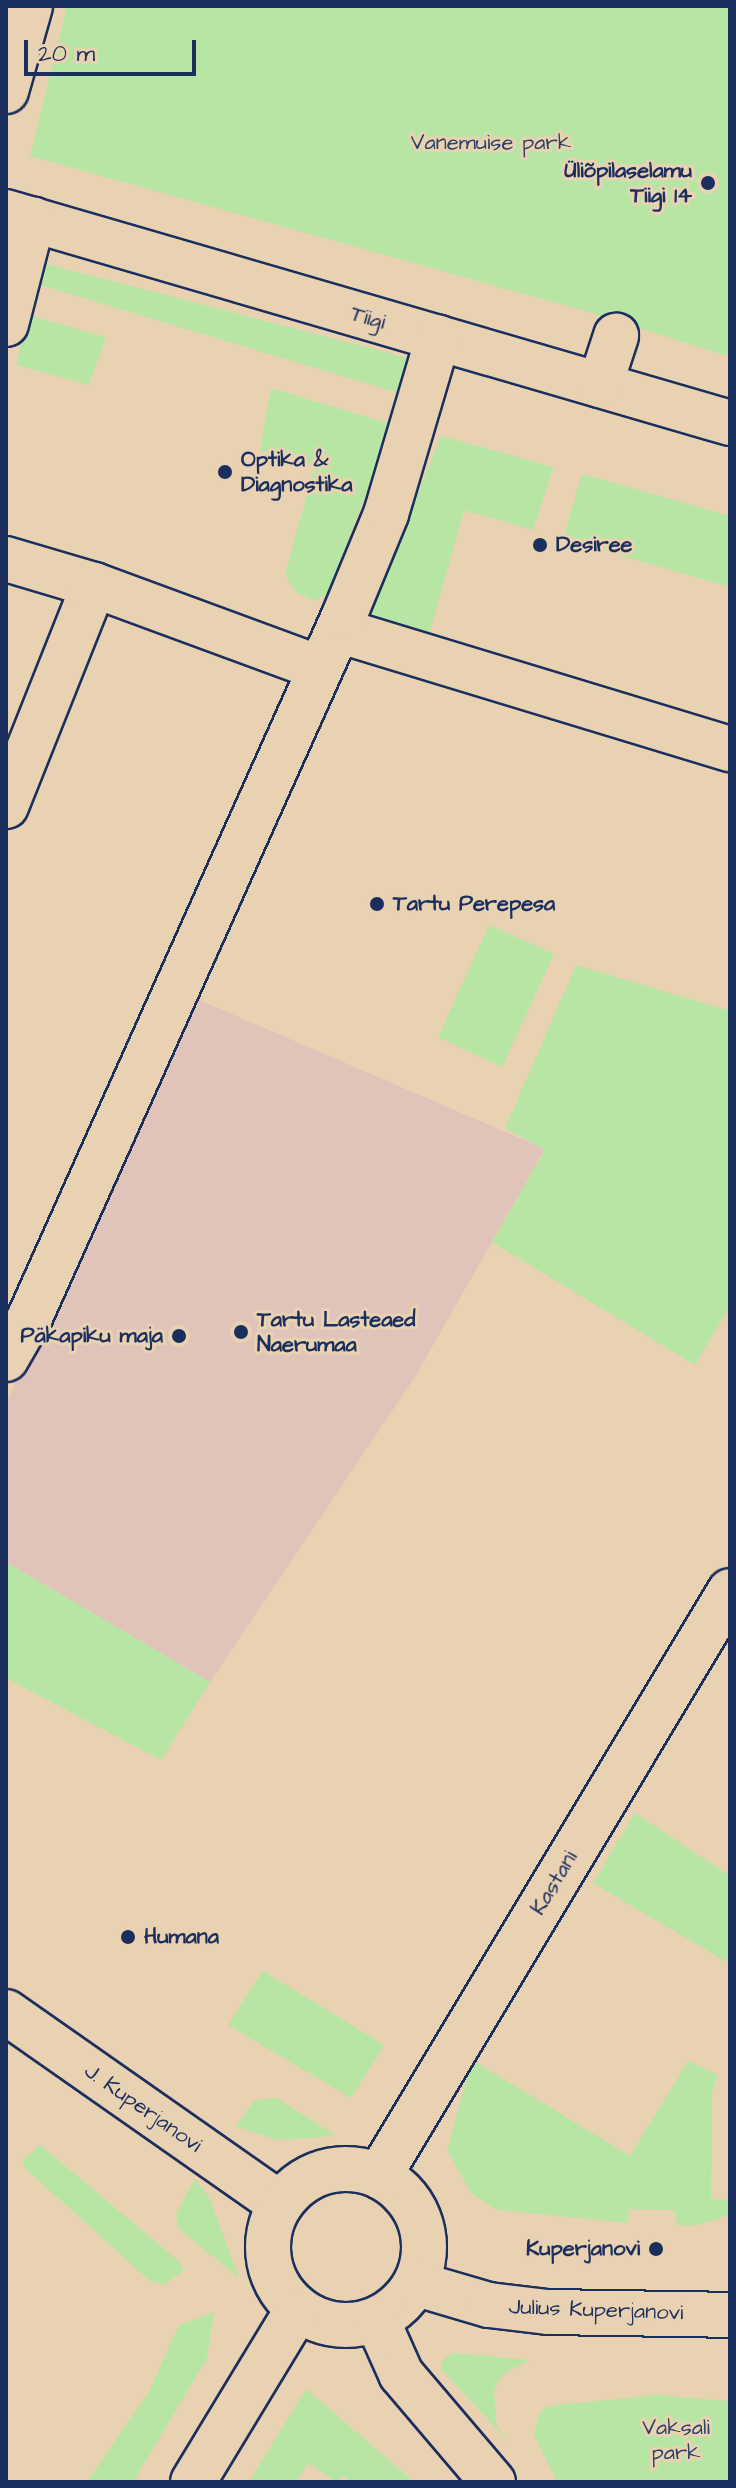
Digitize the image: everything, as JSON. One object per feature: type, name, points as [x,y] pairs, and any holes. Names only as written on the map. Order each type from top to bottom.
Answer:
[{"type":"street","points":[[6,91],[30,6]]},
{"type":"street","points":[[6,324],[20,216]]},
{"type":"street","name":"Tiigi","points":[[20,216],[730,423]]},
{"type":"street","points":[[600,385],[616,336]]},
{"type":"street","points":[[6,1359],[29,1319],[329,649],[386,514],[438,338]]},
{"type":"street","points":[[6,559],[329,649],[730,749]]},
{"type":"street","points":[[6,806],[94,585]]},
{"type":"street","name":"Kastani","points":[[379,2176],[730,1591]]},
{"type":"street","name":"J. Kuperjanovi","points":[[6,2012],[280,2204]]},
{"type":"street","points":[[350,2169],[379,2176],[399,2188],[424,2233],[417,2284],[396,2309],[377,2320],[330,2326],[297,2310],[278,2288],[267,2252],[280,2204],[299,2184],[326,2171],[350,2169]]},
{"type":"street","name":"Julius Kuperjanovi","points":[[417,2284],[489,2305],[548,2312],[730,2315]]},
{"type":"street","points":[[193,2482],[297,2310]]},
{"type":"street","points":[[377,2320],[401,2374],[493,2482]]},
{"type":"shaded area","name":"Tartu Lasteaed Naerumaa","points":[[197,999],[545,1149],[415,1377],[210,1682],[6,1562],[6,1403]]},
{"type":"green space","name":"Vanemuise park","points":[[67,6],[730,6],[730,357],[589,312],[30,156]]},
{"type":"green space","points":[[31,260],[408,358],[402,394],[27,281]]},
{"type":"green space","points":[[25,314],[106,337],[89,385],[17,365]]},
{"type":"green space","points":[[271,388],[393,425],[327,594],[314,601],[297,593],[285,575],[315,465],[260,450]]},
{"type":"green space","points":[[441,436],[553,467],[533,530],[464,510],[429,635],[368,617]]},
{"type":"green space","points":[[582,474],[730,516],[730,587],[563,539]]},
{"type":"green space","points":[[489,925],[554,954],[502,1067],[438,1037]]},
{"type":"green space","points":[[576,965],[730,1011],[730,1306],[695,1365],[492,1242],[545,1150],[505,1128]]},
{"type":"green space","points":[[6,1562],[210,1682],[161,1760],[6,1678]]},
{"type":"green space","points":[[635,1813],[730,1876],[730,1964],[593,1883]]},
{"type":"green space","points":[[263,1971],[384,2045],[351,2098],[228,2025]]},
{"type":"green space","points":[[472,2060],[630,2156],[688,2061],[718,2075],[712,2093],[711,2199],[730,2200],[730,2215],[693,2226],[678,2225],[674,2210],[629,2209],[627,2223],[497,2210],[471,2193],[447,2150]]},
{"type":"green space","points":[[277,2098],[336,2136],[277,2140],[235,2126],[255,2100]]},
{"type":"green space","points":[[40,2145],[176,2259],[184,2270],[163,2285],[150,2281],[26,2169],[22,2161]]},
{"type":"green space","points":[[195,2179],[209,2197],[239,2278],[178,2228],[176,2213]]},
{"type":"green space","points":[[214,2312],[207,2358],[133,2482],[87,2482],[148,2393],[179,2325]]},
{"type":"green space","points":[[453,2353],[529,2360],[502,2375],[494,2390],[496,2424],[509,2442],[441,2369],[441,2361]]},
{"type":"green space","points":[[306,2389],[414,2482],[353,2482],[344,2476],[336,2482],[308,2463],[296,2482],[249,2482]]},
{"type":"green space","name":"Vaksali park","points":[[655,2395],[730,2401],[730,2482],[557,2482],[534,2435],[540,2412],[548,2406]]},
{"type":"place","name":"Üliõpilaselamu Tiigi 14","points":[[708,183]]},
{"type":"place","name":"Optika & Diagnostika","points":[[225,472]]},
{"type":"place","name":"Desiree","points":[[540,545]]},
{"type":"place","name":"Tartu Perepesa","points":[[377,904]]},
{"type":"place","name":"Tartu Lasteaed Naerumaa","points":[[241,1332]]},
{"type":"place","name":"Päkapiku maja","points":[[179,1336]]},
{"type":"place","name":"Humana","points":[[128,1937]]},
{"type":"place","name":"Kuperjanovi","points":[[656,2249]]}]
